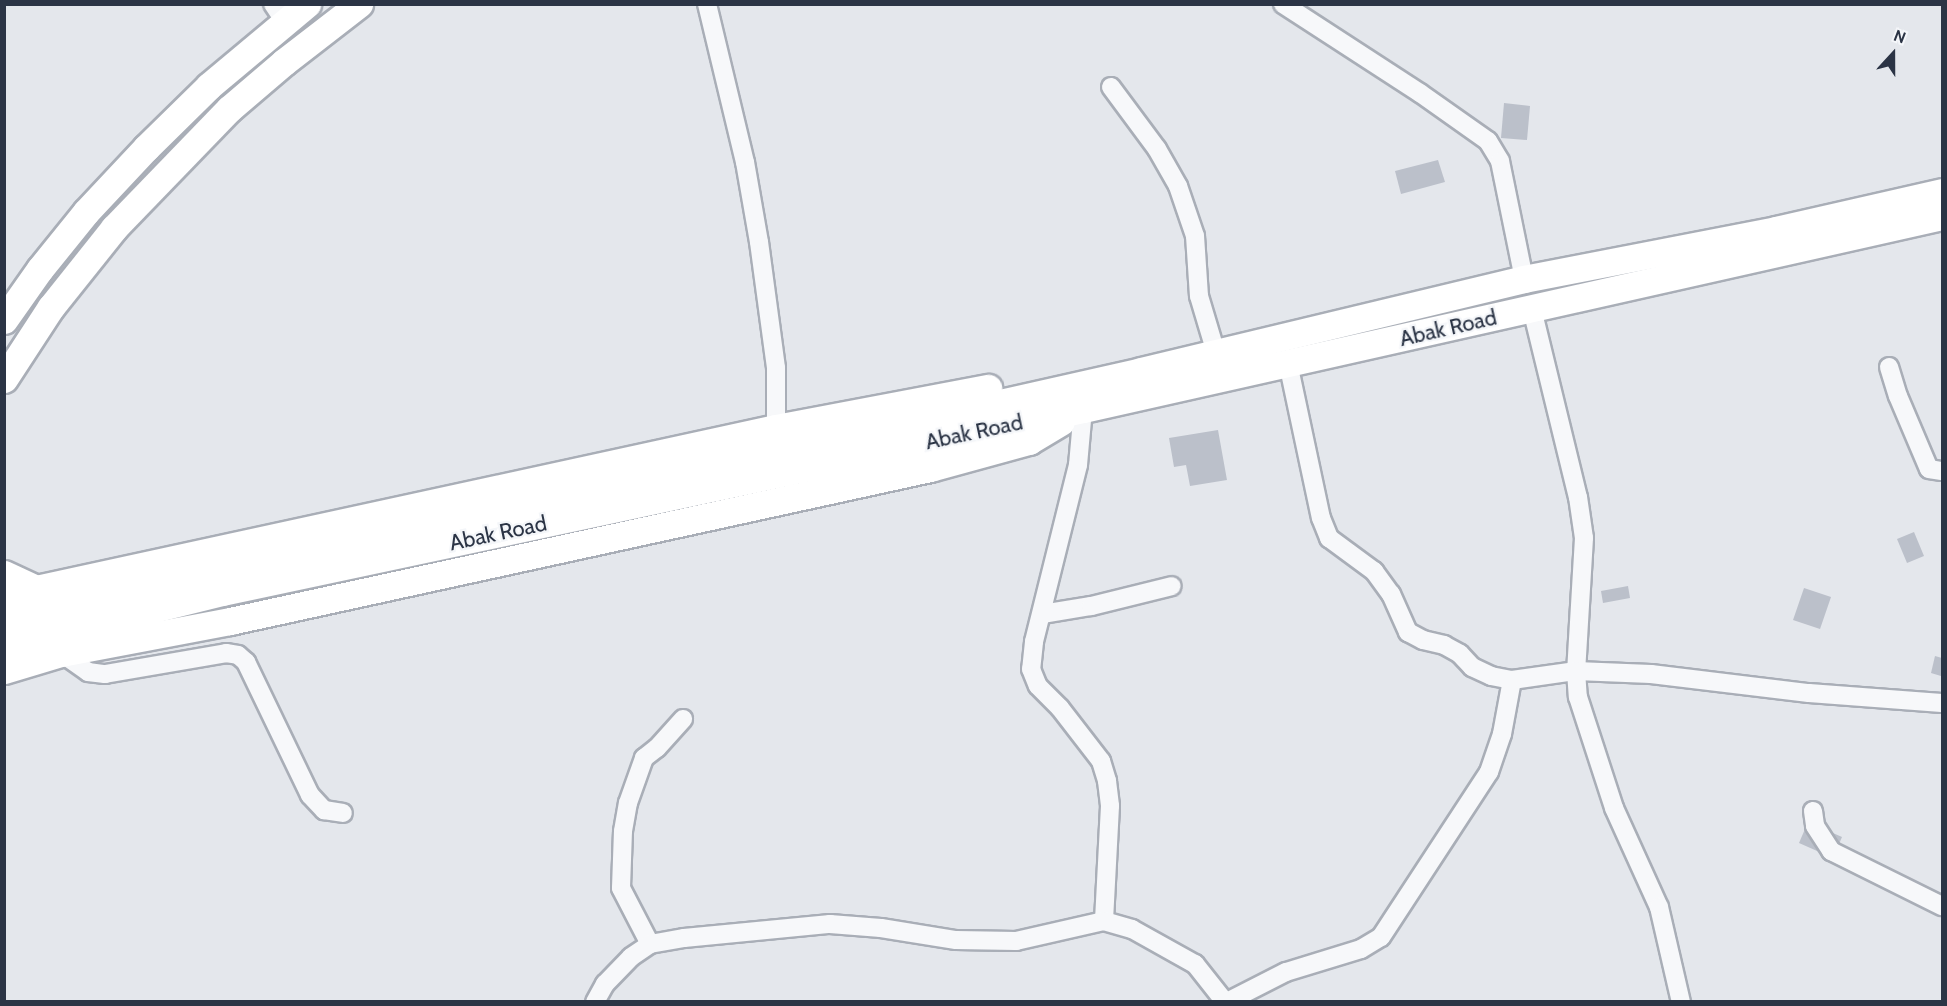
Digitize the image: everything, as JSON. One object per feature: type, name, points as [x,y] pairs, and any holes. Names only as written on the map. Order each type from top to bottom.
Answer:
[{"type":"highway","points":[[4,320],[40,269],[86,212],[146,148],[279,13],[307,4]]},
{"type":"highway","points":[[4,379],[51,307],[114,228],[228,110],[284,62],[359,4]]},
{"type":"highway","name":"Abak Road","points":[[4,619],[796,449],[1141,371],[1524,279],[1776,230],[1942,192]]},
{"type":"highway","name":"Abak Road","points":[[4,646],[222,592],[1083,409],[1942,216]]},
{"type":"highway","points":[[4,596],[776,428],[907,402],[1015,384],[1141,371]]},
{"type":"highway","points":[[4,670],[61,653],[230,621],[930,468],[1029,441],[1083,409]]},
{"type":"highway","points":[[4,574],[38,590]]},
{"type":"street","points":[[707,4],[745,162],[759,242],[776,368],[776,428]]},
{"type":"street","points":[[1283,4],[1420,93],[1488,141],[1500,161],[1524,279]]},
{"type":"street","points":[[1112,87],[1157,149],[1178,186],[1195,236],[1199,296],[1216,353]]},
{"type":"street","points":[[1532,309],[1578,497],[1584,538],[1576,671],[1578,697],[1614,808],[1659,907],[1681,1002]]},
{"type":"street","points":[[1288,363],[1321,518],[1329,538],[1374,571],[1391,594],[1408,632],[1423,640],[1444,645],[1460,654],[1472,667],[1491,676],[1512,680],[1576,671],[1652,674],[1809,693],[1942,703]]},
{"type":"street","points":[[1889,367],[1898,396],[1929,469],[1942,471]]},
{"type":"street","points":[[1083,409],[1078,465],[1034,642],[1031,669],[1038,686],[1060,708],[1101,761],[1107,781],[1110,806],[1104,921]]},
{"type":"street","points":[[1042,614],[1091,606],[1172,586]]},
{"type":"street","points":[[61,653],[88,672],[105,674],[226,653],[238,655],[246,662],[310,795],[324,810],[343,813]]},
{"type":"street","points":[[595,1002],[605,984],[631,957],[650,944],[684,938],[830,924],[881,928],[956,940],[1016,941],[1104,921],[1132,929],[1195,964],[1226,1002],[1286,972],[1361,950],[1381,937],[1489,772],[1502,734],[1512,680]]},
{"type":"street","points":[[650,944],[621,888],[623,831],[628,803],[644,758],[657,748],[683,719]]},
{"type":"street","points":[[1813,811],[1815,826],[1831,851],[1942,906]]},
{"type":"building","points":[[1504,103],[1530,106],[1527,140],[1501,138]]},
{"type":"building","points":[[1438,160],[1445,182],[1401,194],[1395,171]]},
{"type":"building","points":[[1218,430],[1227,480],[1190,486],[1186,465],[1174,467],[1169,438]]},
{"type":"building","points":[[1914,532],[1924,556],[1907,563],[1897,539]]},
{"type":"building","points":[[1628,586],[1630,598],[1603,603],[1601,591]]},
{"type":"building","points":[[1804,588],[1831,597],[1820,629],[1793,620]]},
{"type":"building","points":[[1935,656],[1942,658],[1941,676],[1931,673]]},
{"type":"building","points":[[1808,822],[1842,837],[1833,858],[1799,843]]}]
